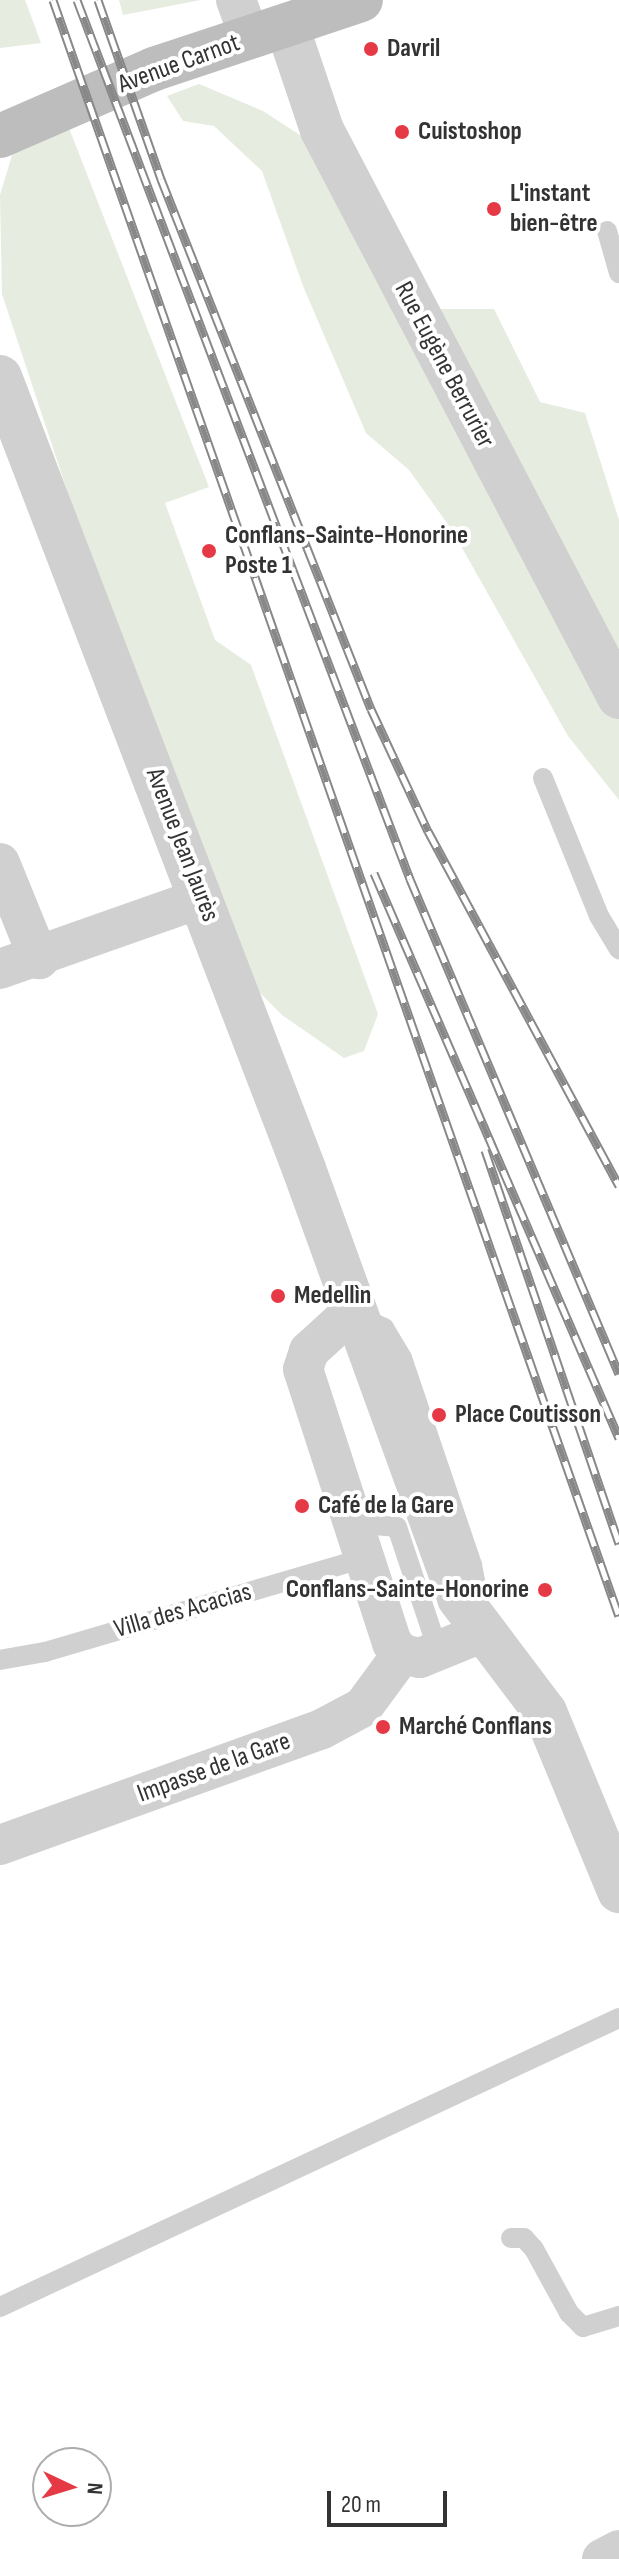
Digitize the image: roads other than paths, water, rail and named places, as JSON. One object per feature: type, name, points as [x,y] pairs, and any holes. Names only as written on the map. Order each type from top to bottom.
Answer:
[{"type":"main road","name":"Avenue Carnot","points":[[0,136],[258,21],[361,0]]},
{"type":"street","name":"Rue Eugène Berrurier","points":[[258,21],[322,130],[619,697]]},
{"type":"street","name":"Avenue Jean Jaurès","points":[[0,377],[202,898],[459,1598],[545,1712],[619,1891]]},
{"type":"street","points":[[0,863],[39,959]]},
{"type":"street","points":[[0,969],[39,959],[202,898]]},
{"type":"street","points":[[358,1316],[343,1320],[309,1351],[303,1369],[392,1643],[420,1652],[484,1632]]},
{"type":"street","name":"Impasse de la Gare","points":[[0,1845],[322,1729],[363,1707],[420,1652]]},
{"type":"street","points":[[602,2559],[619,2550]]},
{"type":"lane","points":[[607,231],[619,273]]},
{"type":"lane","points":[[543,778],[599,916],[619,949]]},
{"type":"lane","name":"Villa des Acacias","points":[[0,1660],[45,1652],[359,1541]]},
{"type":"lane","points":[[0,2307],[619,2018]]},
{"type":"lane","points":[[511,2238],[524,2238],[534,2249],[569,2313],[583,2327],[619,2316]]},
{"type":"railway","points":[[53,0],[619,1616]]},
{"type":"railway","points":[[77,0],[410,879],[619,1374]]},
{"type":"railway","points":[[98,0],[161,179],[371,709],[428,831],[619,1186]]},
{"type":"railway","points":[[374,873],[619,1438]]},
{"type":"railway","points":[[485,1150],[619,1544]]},
{"type":"place","name":"Davril","points":[[371,49]]},
{"type":"place","name":"Cuistoshop","points":[[402,132]]},
{"type":"place","name":"L'instant bien-être","points":[[494,209]]},
{"type":"place","name":"Conflans-Sainte-Honorine Poste 1","points":[[209,551]]},
{"type":"place","name":"Medellìn","points":[[278,1296]]},
{"type":"place","name":"Place Coutisson","points":[[439,1415]]},
{"type":"place","name":"Café de la Gare","points":[[302,1506]]},
{"type":"place","name":"Conflans-Sainte-Honorine","points":[[545,1590]]},
{"type":"place","name":"Marché Conflans","points":[[383,1727]]}]
